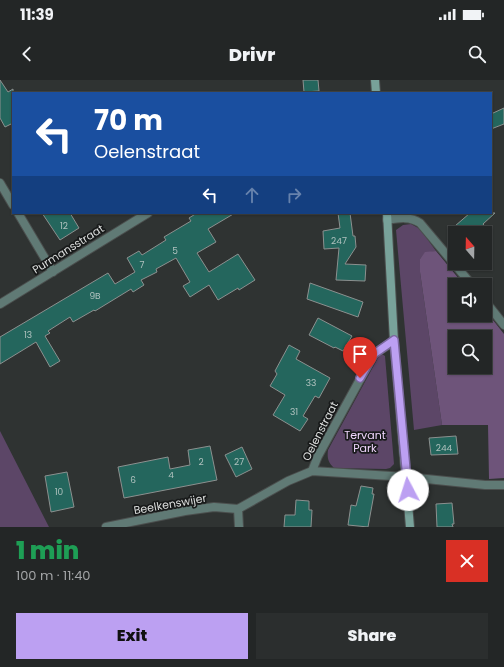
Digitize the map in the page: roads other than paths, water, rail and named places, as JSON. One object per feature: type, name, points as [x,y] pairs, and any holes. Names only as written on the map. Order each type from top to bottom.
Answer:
[{"type":"street","points":[[375,80],[376,92]]},
{"type":"street","points":[[0,183],[12,203]]},
{"type":"street","points":[[19,214],[53,272]]},
{"type":"street","name":"Purmansstraat","points":[[0,304],[146,214]]},
{"type":"street","points":[[410,527],[407,477],[394,340],[387,216],[408,217],[420,223],[466,278]]},
{"type":"street","points":[[492,310],[504,325]]},
{"type":"street","name":"Oelenstraat","points":[[238,509],[288,481],[312,472],[318,456],[374,354],[394,340]]},
{"type":"street","points":[[312,472],[407,477],[485,485],[504,485]]},
{"type":"street","name":"Beelkenswijer","points":[[106,527],[185,511],[214,508],[238,509]]},
{"type":"street","points":[[238,509],[239,527]]},
{"type":"park label","name":"Tervant Park","points":[[365,441]]}]
